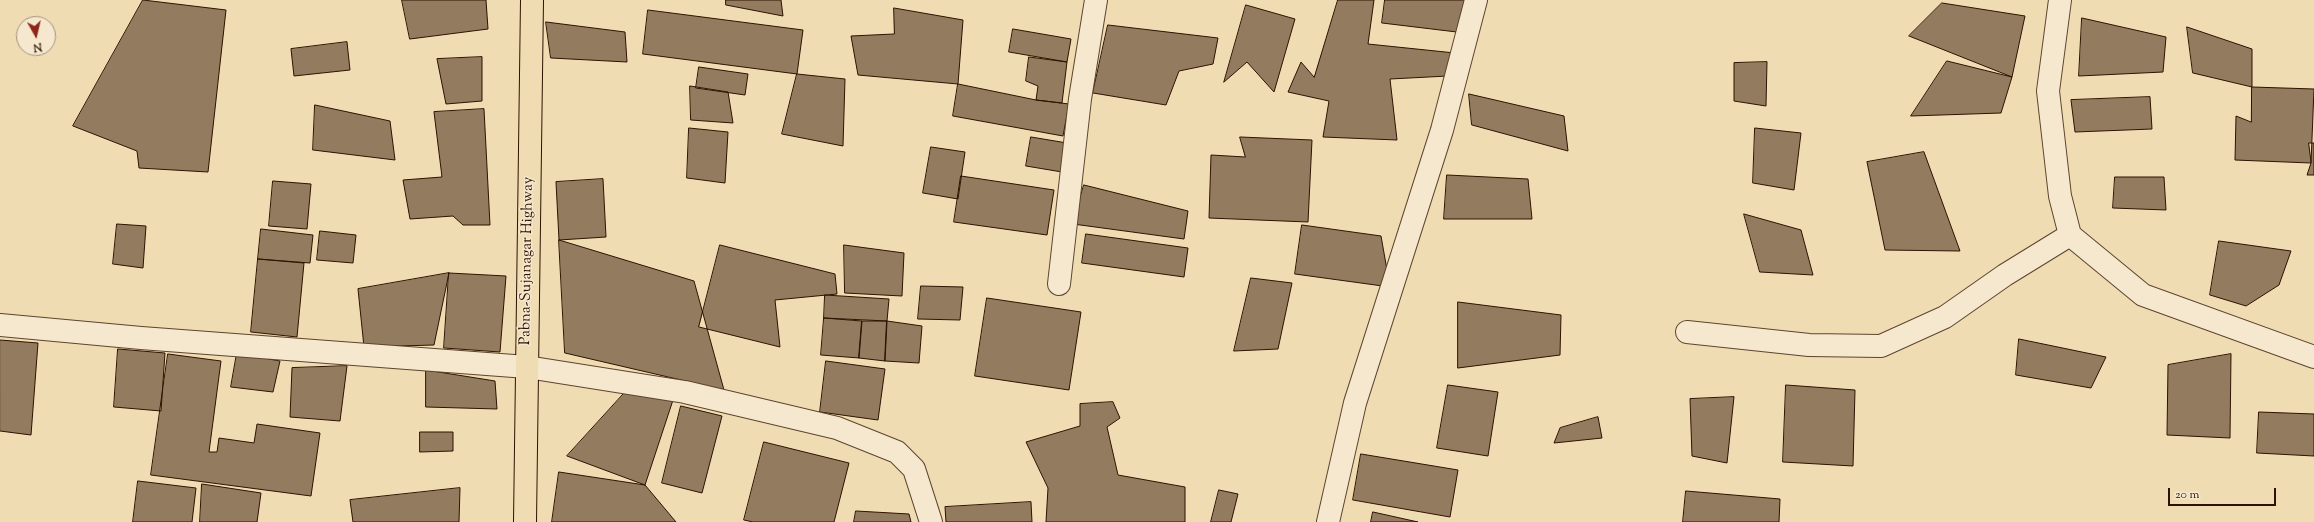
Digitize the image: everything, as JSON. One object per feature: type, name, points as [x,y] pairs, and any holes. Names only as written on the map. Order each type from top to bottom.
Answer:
[{"type":"highway","name":"Pabna-Sujanagar Highway","points":[[525,522],[532,0]]},
{"type":"street","points":[[1058,284],[1080,98],[1096,0]]},
{"type":"street","points":[[1328,522],[1355,403],[1442,130],[1476,0]]},
{"type":"street","points":[[2060,0],[2048,91],[2060,196],[2070,235],[2143,295],[2314,357]]},
{"type":"street","points":[[1687,332],[1809,345],[1880,346],[1944,317],[2005,275],[2070,235]]},
{"type":"street","points":[[0,324],[157,339],[527,367],[685,392],[837,428],[897,452],[914,469],[932,522]]},
{"type":"building","points":[[143,0],[226,10],[208,172],[139,168],[137,151],[73,126]]},
{"type":"building","points":[[402,0],[486,0],[488,29],[410,39]]},
{"type":"building","points":[[726,0],[781,0],[783,16],[726,5]]},
{"type":"building","points":[[1338,0],[1374,0],[1368,44],[1455,53],[1448,76],[1390,79],[1397,140],[1323,137],[1329,101],[1288,92],[1301,62],[1314,77]]},
{"type":"building","points":[[1385,0],[1468,0],[1465,33],[1382,23]]},
{"type":"building","points":[[1942,3],[2025,16],[2012,77],[1909,36]]},
{"type":"building","points":[[1246,5],[1295,19],[1274,92],[1247,62],[1224,82]]},
{"type":"building","points":[[894,8],[963,20],[958,84],[858,75],[851,36],[894,34]]},
{"type":"building","points":[[648,10],[803,30],[797,74],[643,54]]},
{"type":"building","points":[[2082,18],[2166,37],[2163,72],[2079,76]]},
{"type":"building","points":[[546,22],[625,32],[627,62],[551,58]]},
{"type":"building","points":[[1108,25],[1218,38],[1213,64],[1179,71],[1166,105],[1093,93]]},
{"type":"building","points":[[2187,27],[2252,49],[2252,87],[2193,73]]},
{"type":"building","points":[[1013,29],[1071,39],[1067,62],[1009,52]]},
{"type":"building","points":[[347,42],[350,70],[294,76],[291,49]]},
{"type":"building","points":[[482,57],[482,101],[446,104],[437,59]]},
{"type":"building","points":[[1029,57],[1067,62],[1062,103],[1036,100],[1038,86],[1026,81]]},
{"type":"building","points":[[1947,61],[2012,77],[2001,113],[1911,116]]},
{"type":"building","points":[[1767,62],[1766,106],[1734,101],[1734,63]]},
{"type":"building","points":[[699,67],[748,74],[745,95],[696,88]]},
{"type":"building","points":[[797,74],[845,79],[843,146],[782,134]]},
{"type":"building","points":[[958,84],[1036,100],[1069,104],[1063,136],[953,116]]},
{"type":"building","points":[[690,86],[728,92],[733,123],[691,120]]},
{"type":"building","points":[[2252,87],[2314,89],[2311,163],[2235,160],[2236,116],[2251,122]]},
{"type":"building","points":[[1469,94],[1564,116],[1568,151],[1472,125]]},
{"type":"building","points":[[2150,97],[2152,129],[2075,132],[2071,100]]},
{"type":"building","points":[[315,105],[390,121],[395,160],[313,150]]},
{"type":"building","points":[[484,109],[490,225],[463,225],[453,216],[410,219],[403,180],[442,177],[434,112]]},
{"type":"building","points":[[689,128],[728,132],[725,183],[687,178]]},
{"type":"building","points":[[1755,128],[1801,133],[1794,190],[1753,183]]},
{"type":"building","points":[[1031,137],[1067,143],[1062,172],[1026,166]]},
{"type":"building","points":[[1240,137],[1312,140],[1308,222],[1209,218],[1211,155],[1245,157]]},
{"type":"building","points":[[2309,143],[2314,143],[2314,175],[2307,175],[2311,163]]},
{"type":"building","points":[[931,147],[965,152],[958,199],[923,193]]},
{"type":"building","points":[[1924,152],[1960,251],[1885,250],[1867,162]]},
{"type":"building","points":[[1447,175],[1528,179],[1532,219],[1444,219]]},
{"type":"building","points":[[961,176],[1054,190],[1047,235],[954,222]]},
{"type":"building","points":[[2115,177],[2164,177],[2166,210],[2113,208]]},
{"type":"building","points":[[603,179],[606,237],[559,240],[556,182]]},
{"type":"building","points":[[273,181],[311,184],[307,229],[269,226]]},
{"type":"building","points":[[1084,185],[1188,211],[1184,239],[1073,224]]},
{"type":"building","points":[[1744,214],[1801,230],[1813,275],[1760,272]]},
{"type":"building","points":[[117,224],[146,226],[143,268],[113,264]]},
{"type":"building","points":[[1302,225],[1381,236],[1390,287],[1295,274]]},
{"type":"building","points":[[261,229],[313,235],[310,263],[258,259]]},
{"type":"building","points":[[320,231],[356,235],[353,263],[317,260]]},
{"type":"building","points":[[1086,234],[1188,248],[1184,277],[1082,263]]},
{"type":"building","points":[[559,240],[694,281],[724,390],[565,353]]},
{"type":"building","points":[[2219,241],[2291,251],[2279,285],[2246,306],[2210,295]]},
{"type":"building","points":[[720,245],[835,274],[837,294],[775,300],[780,347],[699,327]]},
{"type":"building","points":[[844,245],[904,253],[902,296],[845,293]]},
{"type":"building","points":[[258,259],[304,263],[297,337],[251,332]]},
{"type":"building","points":[[449,273],[506,276],[500,352],[444,348]]},
{"type":"building","points":[[449,273],[434,345],[364,347],[358,289]]},
{"type":"building","points":[[1251,278],[1292,283],[1278,349],[1234,351]]},
{"type":"building","points":[[921,286],[963,287],[960,320],[918,319]]},
{"type":"building","points":[[825,295],[889,299],[887,321],[824,318]]},
{"type":"building","points":[[987,298],[1081,312],[1069,390],[975,376]]},
{"type":"building","points":[[1458,302],[1561,315],[1560,355],[1458,368]]},
{"type":"building","points":[[824,318],[862,321],[859,358],[821,355]]},
{"type":"building","points":[[862,321],[887,321],[885,361],[859,358]]},
{"type":"building","points":[[887,321],[922,326],[919,363],[885,361]]},
{"type":"building","points":[[2019,339],[2106,357],[2091,388],[2016,375]]},
{"type":"building","points":[[0,340],[38,343],[31,435],[0,431]]},
{"type":"building","points":[[118,349],[165,353],[161,411],[114,407]]},
{"type":"building","points":[[237,353],[280,361],[273,392],[231,387]]},
{"type":"building","points":[[168,354],[221,361],[209,452],[217,452],[219,438],[254,443],[257,424],[320,433],[311,496],[151,475]]},
{"type":"building","points":[[2231,354],[2230,438],[2167,435],[2168,365]]},
{"type":"building","points":[[826,361],[885,369],[878,420],[820,412]]},
{"type":"building","points":[[347,366],[340,421],[290,417],[292,368]]},
{"type":"building","points":[[426,370],[495,381],[497,409],[426,407]]},
{"type":"building","points":[[1448,385],[1498,392],[1488,456],[1437,448]]},
{"type":"building","points":[[1786,385],[1855,390],[1853,466],[1783,462]]},
{"type":"building","points":[[628,389],[674,397],[645,485],[567,456]]},
{"type":"building","points":[[1734,397],[1727,463],[1692,456],[1690,399]]},
{"type":"building","points":[[1113,402],[1120,418],[1107,427],[1118,475],[1185,487],[1185,522],[1046,522],[1048,488],[1026,442],[1080,426],[1080,404]]},
{"type":"building","points":[[681,406],[722,416],[702,493],[662,483]]},
{"type":"building","points":[[2259,412],[2314,414],[2314,456],[2257,453]]},
{"type":"building","points":[[1598,417],[1602,438],[1554,443],[1560,428]]},
{"type":"building","points":[[420,432],[453,432],[453,451],[420,452]]},
{"type":"building","points":[[764,442],[849,463],[834,522],[753,522],[744,520]]},
{"type":"building","points":[[1361,454],[1458,470],[1450,517],[1353,500]]},
{"type":"building","points":[[559,472],[645,485],[676,522],[552,522]]},
{"type":"building","points":[[138,481],[196,488],[192,522],[133,522]]},
{"type":"building","points":[[202,484],[261,493],[257,522],[200,522]]},
{"type":"building","points":[[460,488],[459,522],[353,522],[350,500]]},
{"type":"building","points":[[1219,490],[1238,494],[1231,522],[1211,522]]},
{"type":"building","points":[[1686,491],[1780,499],[1779,522],[1683,522]]},
{"type":"building","points":[[1031,502],[1032,522],[946,522],[945,507]]},
{"type":"building","points":[[856,511],[909,514],[911,522],[854,522]]},
{"type":"building","points":[[1373,512],[1418,522],[1371,522]]}]
